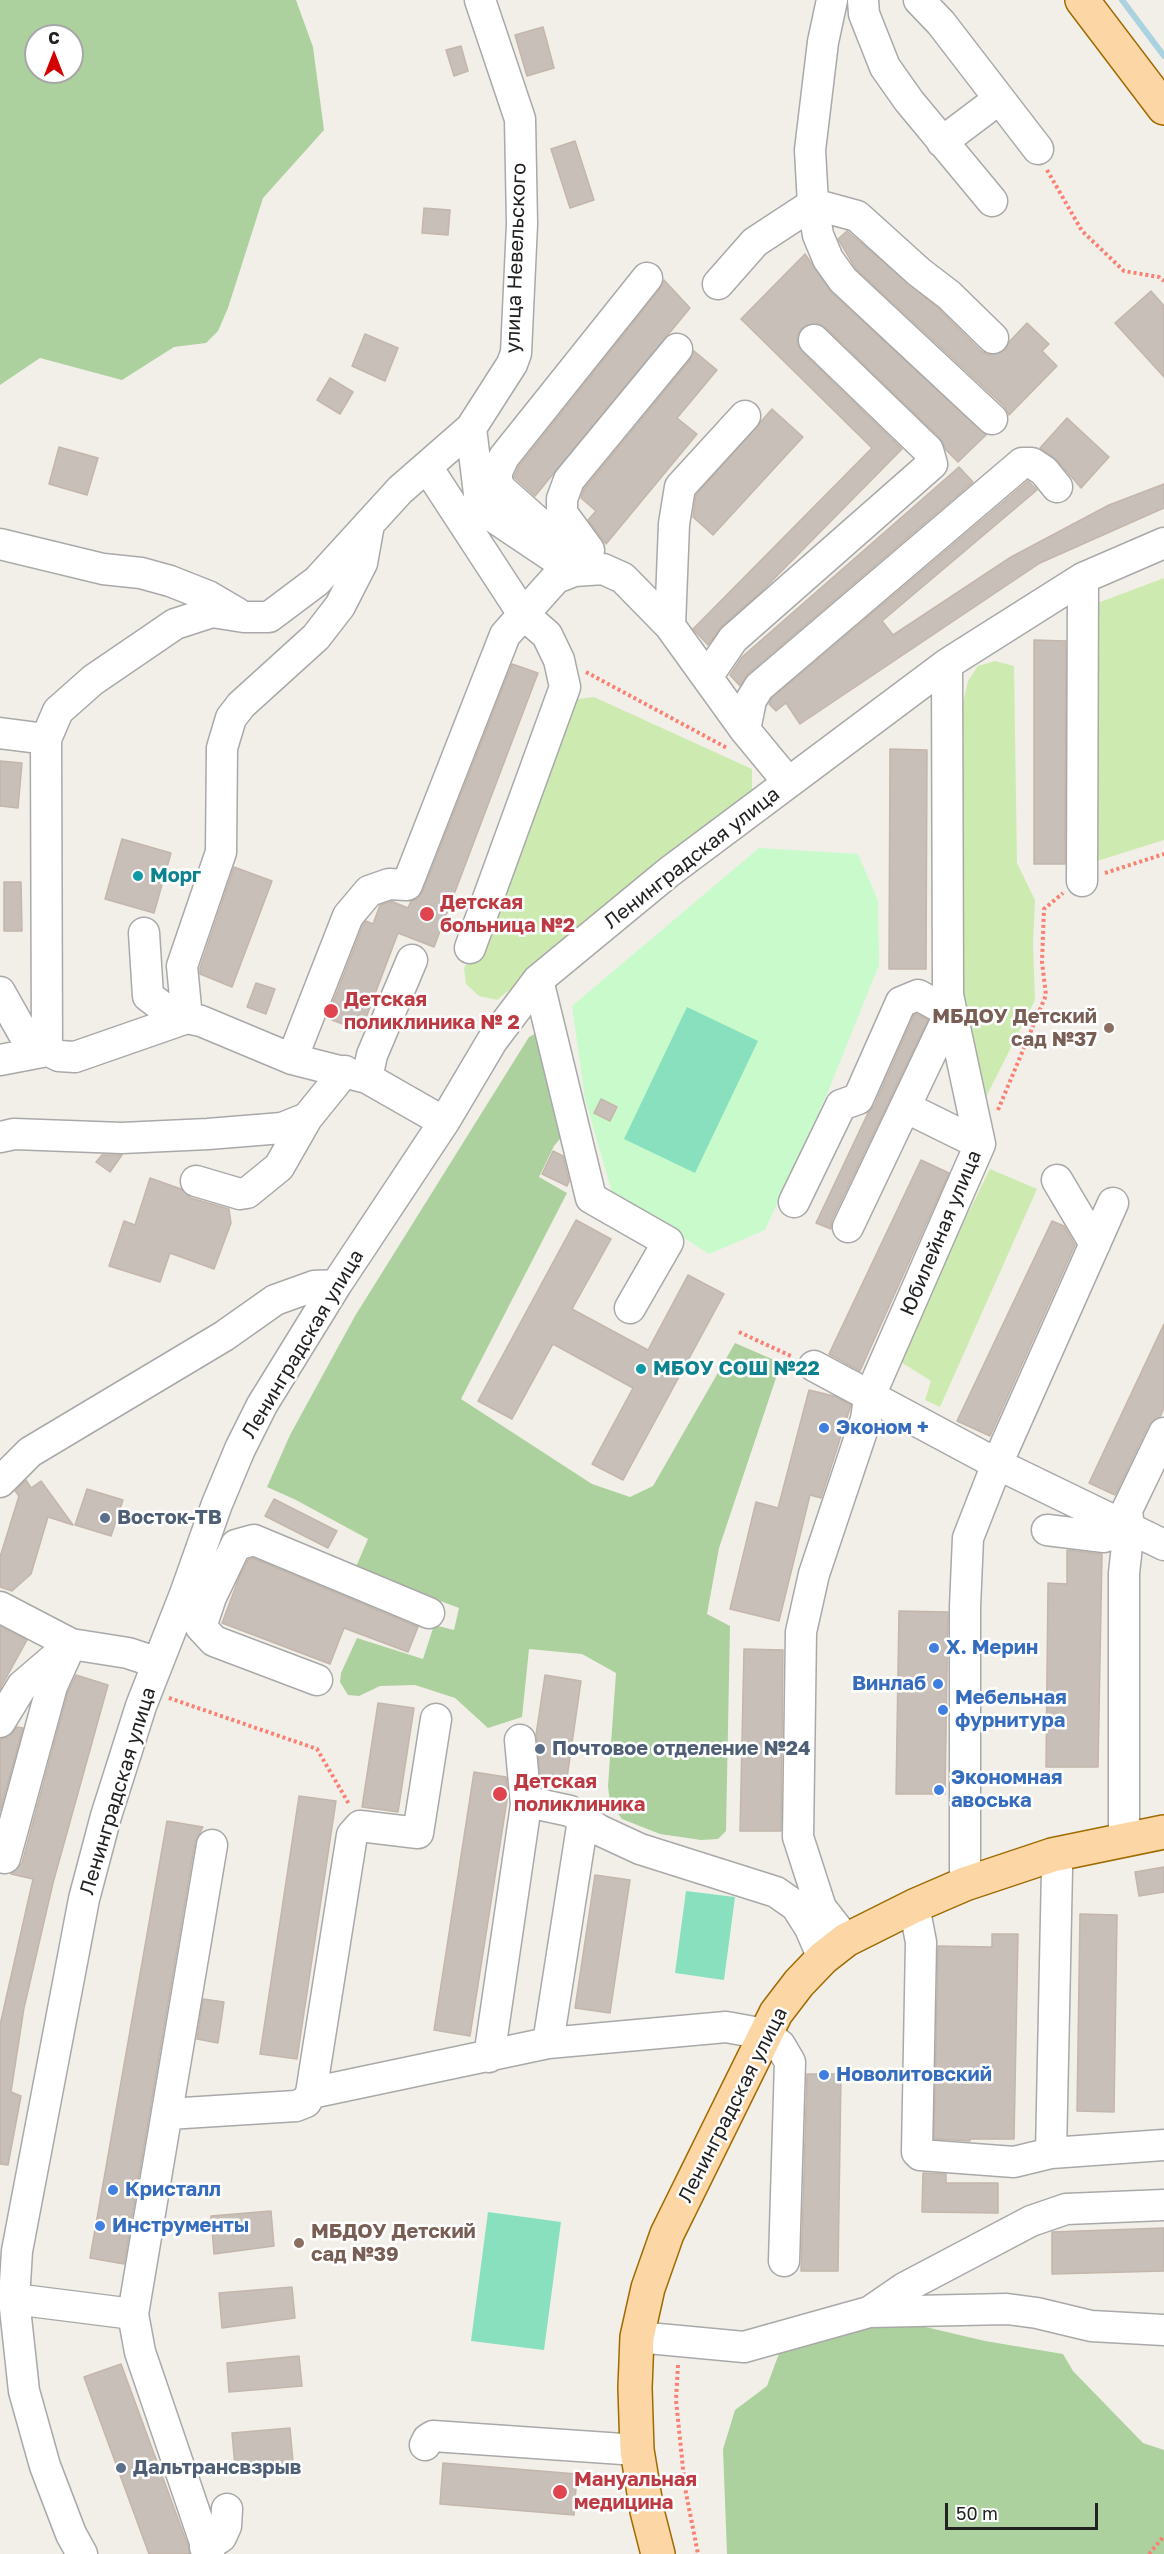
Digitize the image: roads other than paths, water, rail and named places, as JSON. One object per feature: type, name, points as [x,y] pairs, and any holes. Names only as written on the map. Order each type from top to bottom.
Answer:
[{"type":"main road","points":[[1082,0],[1164,108]]},
{"type":"main road","name":"Ленинградская улица","points":[[658,2554],[646,2511],[637,2450],[635,2388],[637,2337],[648,2288],[667,2234],[776,2013],[799,1983],[835,1949],[914,1906],[965,1884],[1052,1855],[1164,1832]]},
{"type":"street","name":"улица Невельского","points":[[46,739],[58,711],[93,680],[176,624],[212,612],[244,617],[269,617],[317,581],[369,524],[426,467],[471,428],[512,364],[516,353],[522,224],[520,119],[480,0]]},
{"type":"street","points":[[832,0],[815,101],[810,150],[813,204],[818,235],[843,280],[992,419]]},
{"type":"street","points":[[862,0],[864,14],[885,67],[942,142],[992,201]]},
{"type":"street","points":[[919,0],[941,23],[1038,149]]},
{"type":"street","points":[[942,142],[999,99]]},
{"type":"street","points":[[718,284],[754,242],[813,204],[857,216],[919,272],[949,295],[993,338]]},
{"type":"street","points":[[589,570],[502,490],[497,483],[497,472],[504,457],[647,278]]},
{"type":"street","points":[[706,677],[733,639],[932,464],[928,450],[814,340]]},
{"type":"street","points":[[589,570],[562,513],[562,499],[569,480],[676,349]]},
{"type":"street","points":[[670,626],[674,524],[680,487],[745,416]]},
{"type":"street","points":[[471,428],[480,502],[492,516],[589,570],[623,578],[670,626],[706,677],[741,742],[788,782]]},
{"type":"street","points":[[741,742],[751,700],[759,687],[1022,462],[1032,462],[1044,471],[1057,487]]},
{"type":"street","points":[[426,467],[523,614],[547,635],[558,660],[565,687],[470,948]]},
{"type":"street","points":[[187,1018],[182,966],[221,852],[222,748],[231,718],[241,705],[316,637],[340,606],[363,563],[369,524]]},
{"type":"street","name":"Ленинградская улица","points":[[82,2554],[71,2534],[45,2466],[24,2391],[14,2299],[17,2252],[84,1899],[106,1816],[153,1677],[206,1589],[200,1550],[244,1440],[262,1405],[336,1285],[444,1122],[492,1041],[538,980],[669,872],[947,664],[1083,578],[1164,543]]},
{"type":"street","points":[[0,544],[92,567],[141,573],[170,581],[208,596],[244,617]]},
{"type":"street","points":[[292,1059],[348,916],[369,891],[389,884],[408,885],[505,635],[556,578],[589,570]]},
{"type":"street","points":[[1082,881],[1083,578]]},
{"type":"street","name":"Юбилейная улица","points":[[835,1949],[798,1837],[801,1632],[814,1574],[866,1419],[869,1398],[980,1144],[941,999],[947,664]]},
{"type":"street","points":[[0,733],[46,739],[47,1051]]},
{"type":"street","points":[[144,933],[148,996],[164,1008],[292,1059],[356,1075],[444,1122]]},
{"type":"street","points":[[196,1182],[240,1194],[247,1193],[279,1167],[307,1118],[356,1075],[372,1055],[412,960]]},
{"type":"street","points":[[538,980],[591,1198],[668,1242],[630,1308]]},
{"type":"street","points":[[0,992],[27,1040],[47,1051],[75,1057],[187,1018]]},
{"type":"street","points":[[794,1202],[841,1106],[858,1099],[901,1002],[918,995],[941,999],[947,1019],[848,1227]]},
{"type":"street","points":[[0,1060],[47,1051]]},
{"type":"street","points":[[905,1107],[980,1144]]},
{"type":"street","points":[[0,1137],[14,1134],[122,1138],[208,1134],[282,1128],[307,1118]]},
{"type":"street","points":[[1057,1180],[1095,1244]]},
{"type":"street","points":[[965,1884],[965,1607],[968,1538],[997,1464],[1113,1203]]},
{"type":"street","points":[[0,1482],[30,1452],[224,1336],[276,1300],[314,1286],[336,1285]]},
{"type":"street","points":[[814,1366],[869,1398],[997,1464],[1164,1545]]},
{"type":"street","points":[[1124,1839],[1124,1573],[1129,1528],[1127,1510],[1164,1433]]},
{"type":"street","points":[[0,1446],[30,1452]]},
{"type":"street","points":[[1047,1530],[1104,1537],[1129,1528]]},
{"type":"street","points":[[206,1589],[236,1545],[254,1540],[429,1613]]},
{"type":"street","points":[[200,1550],[206,1589],[201,1627],[214,1641],[317,1680]]},
{"type":"street","points":[[0,1607],[71,1644],[128,1653],[153,1677]]},
{"type":"street","points":[[0,1722],[22,1686],[71,1644]]},
{"type":"street","points":[[5,1858],[52,1686],[71,1644]]},
{"type":"street","points":[[168,2114],[296,2106],[306,2102],[311,2092],[352,1835],[360,1826],[418,1833],[435,1719]]},
{"type":"street","points":[[489,2057],[526,1805],[520,1740]]},
{"type":"street","points":[[526,1805],[533,1803],[570,1812],[640,1849],[776,1892],[796,1906],[810,1928],[835,1949]]},
{"type":"street","points":[[548,2043],[583,1820]]},
{"type":"street","points":[[212,1845],[133,2314],[140,2352],[207,2550],[221,2537],[226,2526],[227,2509]]},
{"type":"street","points":[[1051,2153],[1057,1869],[1052,1855]]},
{"type":"street","points":[[914,1906],[921,1942],[917,2152],[935,2158],[1014,2162],[1051,2153],[1164,2145]]},
{"type":"street","points":[[311,2092],[548,2043],[726,2027],[765,2034],[780,2045],[790,2062],[784,2261]]},
{"type":"street","points":[[869,2312],[904,2288],[1031,2221],[1066,2209],[1164,2205]]},
{"type":"street","points":[[14,2299],[133,2314]]},
{"type":"street","points":[[637,2337],[744,2347],[869,2312],[1007,2310],[1037,2313],[1091,2326],[1164,2330]]},
{"type":"street","points":[[425,2445],[433,2436],[637,2450]]},
{"type":"waterway","points":[[1122,0],[1164,56]]},
{"type":"place","name":"Морг","points":[[138,876]]},
{"type":"place","name":"Детская больница №2","points":[[427,914]]},
{"type":"place","name":"Детская поликлиника № 2","points":[[331,1011]]},
{"type":"place","name":"МБДОУ Детский сад №37","points":[[1109,1028]]},
{"type":"place","name":"МБОУ СОШ №22","points":[[641,1369]]},
{"type":"place","name":"Эконом +","points":[[824,1428]]},
{"type":"place","name":"Восток-ТВ","points":[[105,1518]]},
{"type":"place","name":"Х. Мерин","points":[[934,1648]]},
{"type":"place","name":"Винлаб","points":[[938,1684]]},
{"type":"place","name":"Мебельная фурнитура","points":[[943,1710]]},
{"type":"place","name":"Почтовое отделение №24","points":[[540,1749]]},
{"type":"place","name":"Экономная авоська","points":[[939,1790]]},
{"type":"place","name":"Детская поликлиника","points":[[500,1794]]},
{"type":"place","name":"Новолитовский","points":[[824,2075]]},
{"type":"place","name":"Кристалл","points":[[113,2190]]},
{"type":"place","name":"Инструменты","points":[[100,2226]]},
{"type":"place","name":"МБДОУ Детский сад №39","points":[[299,2243]]},
{"type":"place","name":"Дальтрансвзрыв","points":[[121,2468]]},
{"type":"place","name":"Мануальная медицина","points":[[560,2492]]}]
